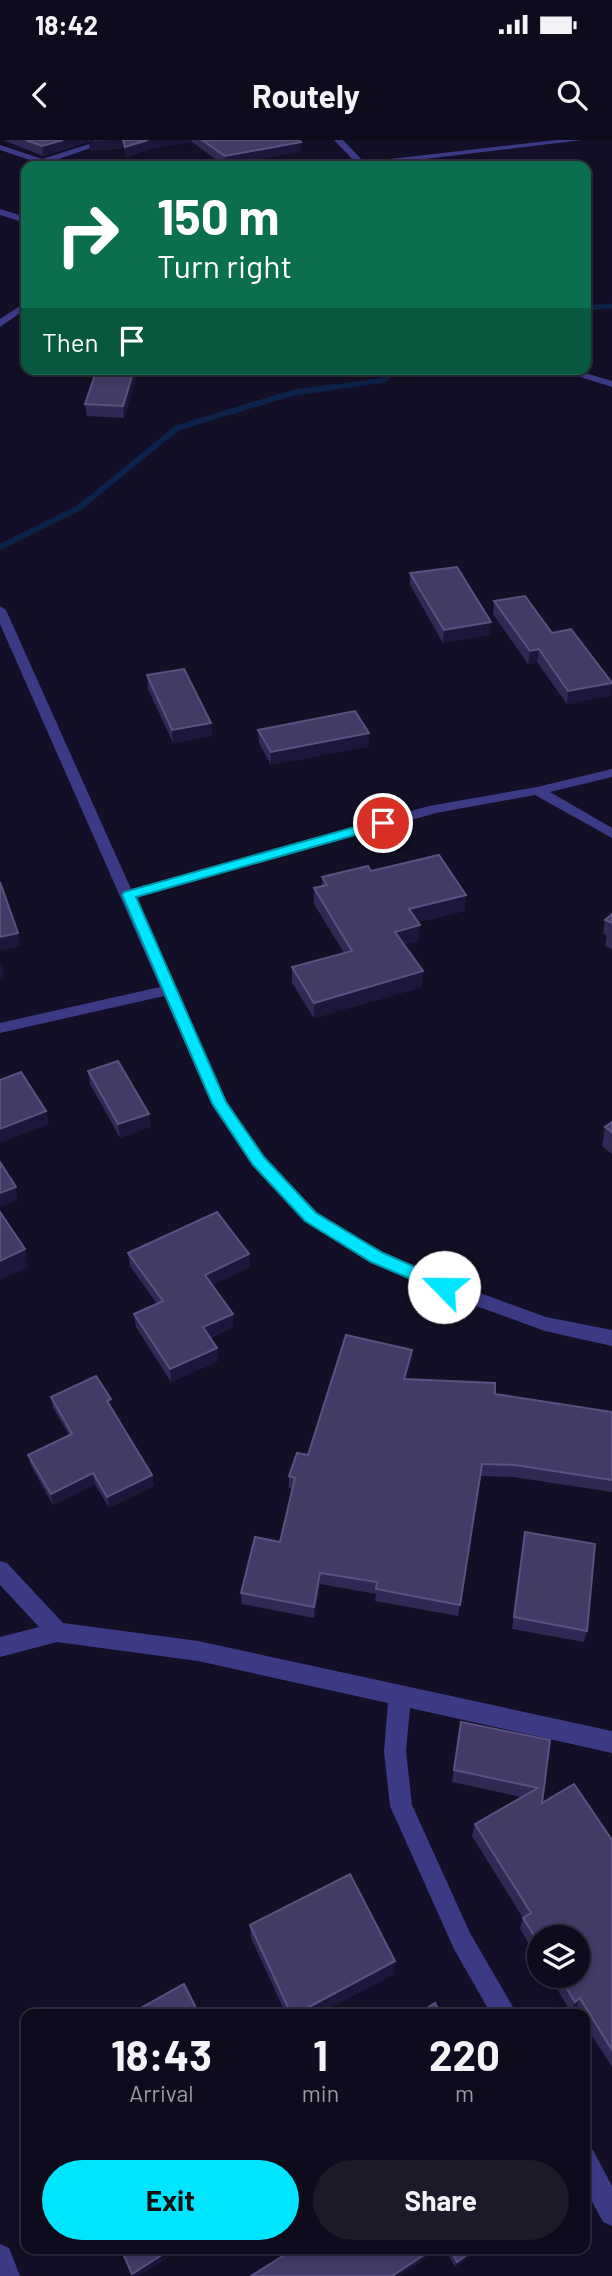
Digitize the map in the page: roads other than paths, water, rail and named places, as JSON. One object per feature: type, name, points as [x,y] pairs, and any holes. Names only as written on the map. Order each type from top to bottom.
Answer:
[{"type":"street","points":[[0,148],[43,161],[110,140]]},
{"type":"street","points":[[338,140],[359,161]]},
{"type":"street","points":[[380,161],[578,140]]},
{"type":"street","points":[[0,212],[21,218]]},
{"type":"street","points":[[0,324],[12,310],[21,307]]},
{"type":"street","points":[[581,375],[612,384]]},
{"type":"street","points":[[0,610],[219,1103],[258,1161],[311,1217],[377,1258],[444,1287],[545,1324],[612,1338]]},
{"type":"street","points":[[128,895],[434,809],[537,792],[612,773]]},
{"type":"street","points":[[537,792],[578,812],[612,834]]},
{"type":"street","points":[[0,1028],[168,990]]},
{"type":"street","points":[[0,1570],[57,1632]]},
{"type":"street","points":[[0,1647],[57,1632],[198,1651],[612,1742]]},
{"type":"street","points":[[400,1695],[395,1751],[401,1806],[462,1941],[502,2009]]},
{"type":"street","points":[[590,2171],[612,2213]]},
{"type":"street","points":[[0,2257],[7,2276]]},
{"type":"waterway","points":[[591,308],[612,306]]},
{"type":"waterway","points":[[321,389],[385,380],[389,375]]},
{"type":"waterway","points":[[0,547],[79,508],[177,428],[292,393],[333,387]]}]
